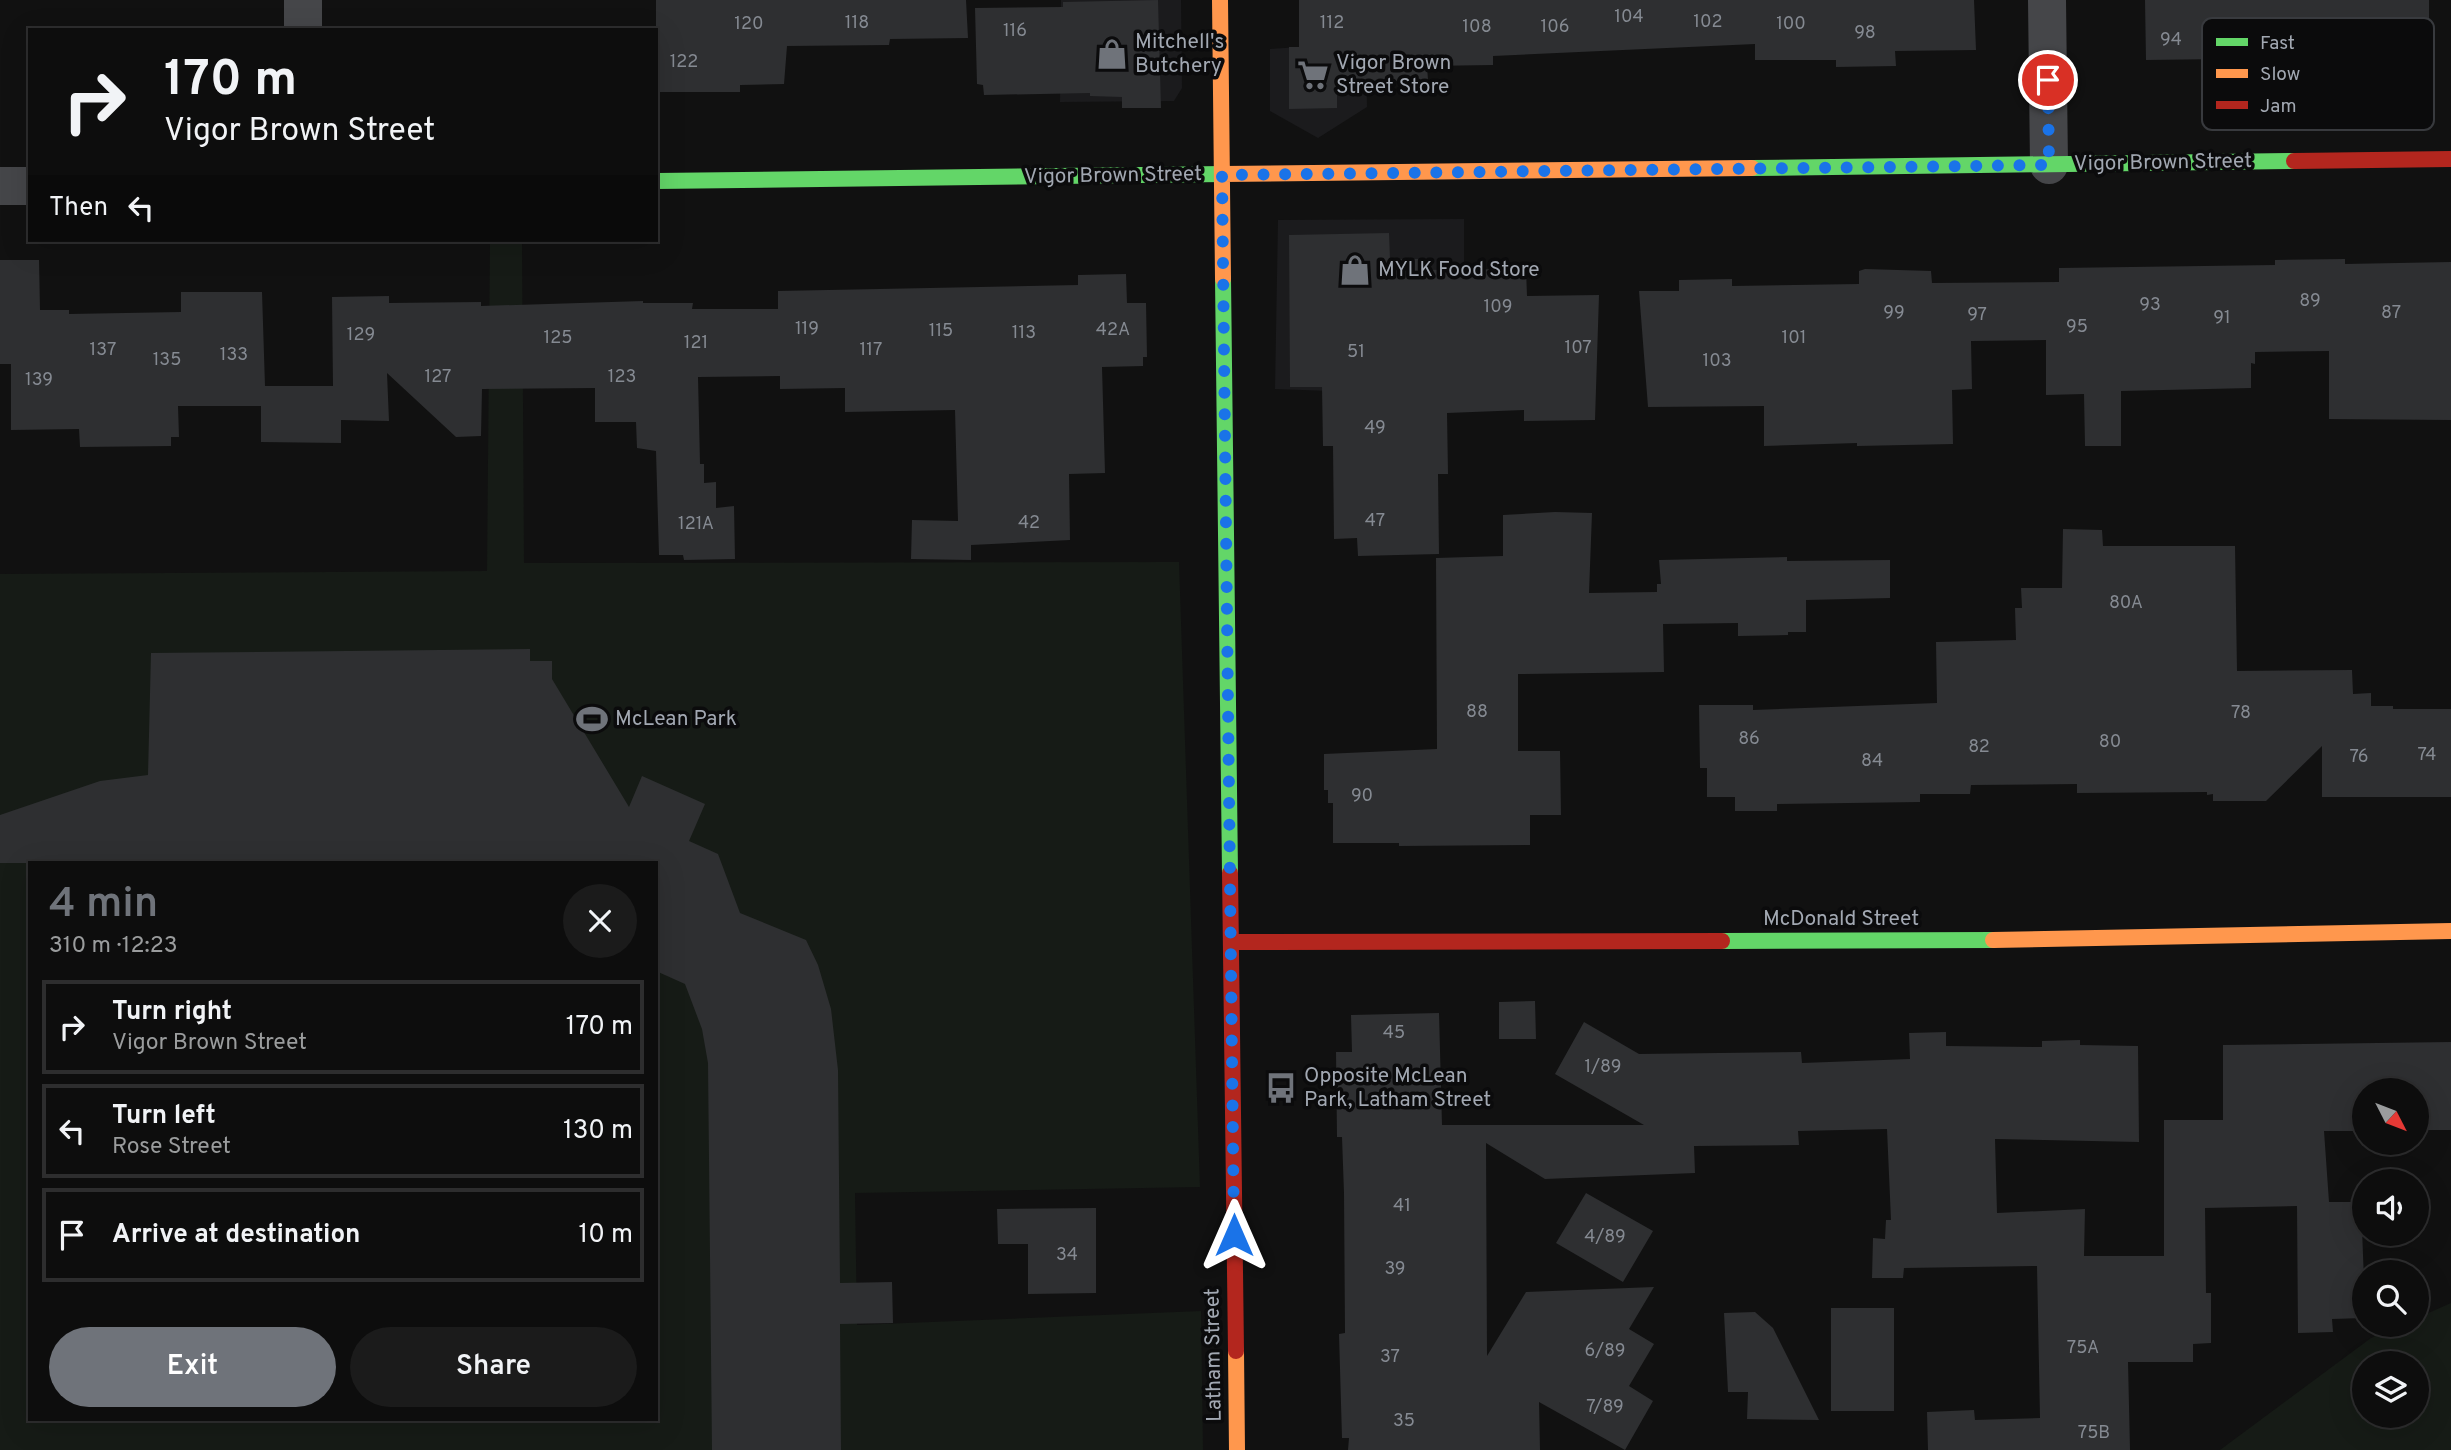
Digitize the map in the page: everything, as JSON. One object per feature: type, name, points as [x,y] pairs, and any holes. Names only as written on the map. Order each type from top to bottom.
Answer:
[{"type":"street","points":[[303,0],[303,28]]},
{"type":"street","name":"Latham Street","points":[[1220,0],[1237,1450]]},
{"type":"street","points":[[2047,0],[2049,165]]},
{"type":"street","name":"Vigor Brown Street","points":[[658,181],[2451,159]]},
{"type":"street","points":[[0,187],[28,186]]},
{"type":"street","name":"McDonald Street","points":[[1231,942],[2016,940],[2451,931]]},
{"type":"shaded area","name":"Mitchell's Butchery","points":[[1061,0],[1181,0],[1182,88],[1174,101],[1060,102]]},
{"type":"shaded area","points":[[1299,47],[1299,50],[1366,49],[1367,107],[1318,138],[1270,111],[1270,49]]},
{"type":"shaded area","points":[[1464,219],[1464,396],[1275,389],[1278,220]]},
{"type":"shaded area","name":"McLean Park","points":[[490,242],[522,242],[524,563],[1179,562],[1200,1187],[855,1193],[857,1325],[1201,1311],[1203,1450],[0,1450],[0,574],[487,571]]},
{"type":"shaded area","points":[[2451,1303],[2451,1450],[2220,1450],[2352,1352],[2352,1428],[2429,1428],[2429,1351],[2353,1351],[2371,1338],[2429,1337],[2429,1313]]},
{"type":"building","points":[[656,0],[966,0],[968,38],[890,39],[889,45],[787,46],[784,84],[740,85],[740,92],[658,92]]},
{"type":"building","points":[[1158,0],[1161,108],[1122,108],[1122,97],[1090,96],[1090,93],[984,95],[983,85],[977,84],[975,8],[1063,7],[1063,2]]},
{"type":"building","points":[[1299,0],[1974,0],[1976,50],[1895,51],[1896,66],[1836,67],[1836,60],[1755,60],[1755,44],[1493,56],[1493,65],[1427,66],[1428,80],[1337,82],[1337,108],[1289,109],[1289,47],[1299,47]]},
{"type":"building","points":[[2145,0],[2429,0],[2429,18],[2202,18],[2202,59],[2146,60]]},
{"type":"building","points":[[1389,233],[1390,259],[1419,259],[1419,270],[1526,269],[1527,296],[1599,295],[1595,420],[1524,421],[1524,410],[1447,413],[1448,474],[1438,474],[1439,554],[1358,556],[1357,538],[1334,539],[1333,446],[1323,446],[1322,387],[1290,387],[1289,235]]},
{"type":"building","points":[[2345,259],[2345,264],[2451,262],[2451,420],[2329,419],[2329,351],[2255,352],[2255,364],[2251,363],[2251,388],[2121,391],[2121,446],[2085,446],[2084,394],[2046,395],[2046,340],[1971,341],[1972,389],[1952,390],[1953,444],[1764,446],[1764,406],[1648,407],[1639,291],[1679,291],[1679,280],[1732,279],[1732,286],[1859,284],[1859,271],[1865,269],[1931,271],[1932,283],[2059,282],[2059,268],[2275,265],[2275,260]]},
{"type":"building","points":[[0,260],[39,260],[40,310],[69,310],[69,314],[181,312],[181,292],[262,292],[265,386],[333,386],[332,297],[389,296],[389,303],[481,302],[481,306],[643,301],[693,303],[692,309],[778,309],[778,291],[1078,285],[1078,275],[1126,274],[1127,303],[1146,303],[1147,357],[1143,357],[1143,366],[1102,367],[1105,473],[1069,474],[1070,540],[971,545],[971,560],[911,559],[912,520],[958,521],[955,410],[845,412],[845,388],[780,389],[780,376],[698,377],[700,464],[704,464],[704,483],[716,482],[716,508],[734,506],[735,559],[684,560],[683,555],[659,555],[656,451],[637,448],[636,422],[595,422],[595,388],[482,389],[481,436],[456,437],[387,373],[389,421],[341,420],[341,443],[261,442],[261,406],[178,406],[179,437],[171,437],[171,446],[80,447],[79,429],[11,430],[11,364],[0,364]]},
{"type":"building","points":[[1592,513],[1589,593],[1657,592],[1657,584],[1661,584],[1659,560],[1787,557],[1787,561],[1890,560],[1890,598],[1806,600],[1806,632],[1788,632],[1788,635],[1738,636],[1738,623],[1663,624],[1664,672],[1518,674],[1518,751],[1560,751],[1561,815],[1530,815],[1530,845],[1399,846],[1399,843],[1333,843],[1333,803],[1328,803],[1328,790],[1324,790],[1324,754],[1437,749],[1436,558],[1503,556],[1503,515]]},
{"type":"building","points":[[2063,529],[2102,530],[2103,546],[2235,546],[2237,671],[2352,670],[2353,694],[2371,693],[2371,706],[2393,706],[2393,709],[2451,709],[2451,797],[2322,797],[2322,746],[2266,801],[2213,801],[2213,794],[2207,795],[2207,792],[2077,793],[2077,784],[1971,785],[1970,794],[1920,794],[1920,802],[1777,804],[1777,811],[1735,811],[1735,797],[1707,797],[1707,768],[1700,768],[1699,705],[1753,705],[1753,710],[1937,703],[1936,642],[2016,640],[2015,608],[2022,608],[2021,588],[2062,588]]},
{"type":"building","points":[[530,649],[530,661],[552,661],[552,679],[629,807],[642,776],[705,804],[689,841],[718,854],[740,913],[806,940],[818,965],[831,1009],[838,1070],[840,1283],[892,1282],[893,1323],[840,1324],[841,1450],[712,1450],[708,1063],[702,1029],[685,984],[658,972],[658,861],[0,863],[0,815],[100,781],[148,775],[151,653]]},
{"type":"building","points":[[1535,1001],[1536,1039],[1499,1039],[1499,1002]]},
{"type":"building","points":[[1439,1013],[1442,1125],[1644,1125],[1555,1074],[1584,1022],[1639,1054],[1801,1052],[1802,1063],[1910,1059],[1909,1033],[1946,1032],[1946,1046],[2042,1047],[2042,1041],[2080,1040],[2080,1045],[2138,1046],[2139,1142],[1995,1139],[1997,1213],[2085,1209],[2084,1256],[2164,1256],[2164,1120],[2223,1120],[2223,1045],[2451,1042],[2451,1130],[2429,1130],[2429,1078],[2352,1078],[2352,1131],[2324,1131],[2329,1202],[2352,1202],[2352,1246],[2363,1246],[2363,1260],[2352,1260],[2352,1318],[2332,1319],[2333,1332],[2298,1333],[2297,1206],[2205,1208],[2206,1293],[2211,1293],[2211,1343],[2193,1344],[2193,1362],[2128,1362],[2130,1450],[1928,1450],[1927,1412],[1974,1410],[1975,1420],[2040,1418],[2037,1266],[1904,1268],[1903,1278],[1872,1278],[1873,1238],[1885,1239],[1886,1220],[1891,1220],[1887,1129],[1798,1131],[1799,1145],[1694,1146],[1695,1173],[1545,1179],[1486,1143],[1487,1356],[1526,1292],[1654,1287],[1629,1329],[1654,1344],[1629,1386],[1653,1401],[1625,1450],[1539,1402],[1540,1450],[1348,1450],[1349,1438],[1342,1438],[1339,1334],[1345,1333],[1344,1193],[1342,1137],[1337,1137],[1336,1052],[1352,1052],[1351,1015]]},
{"type":"building","points":[[1586,1193],[1653,1231],[1623,1282],[1556,1243]]},
{"type":"building","points":[[1096,1208],[1096,1293],[1028,1294],[1028,1244],[998,1244],[997,1209]]},
{"type":"building","points":[[1831,1308],[1894,1308],[1894,1411],[1831,1411]]},
{"type":"building","points":[[1755,1312],[1773,1328],[1819,1420],[1747,1419],[1748,1392],[1728,1392],[1724,1313]]},
{"type":"traffic: fast","points":[[1752,168],[2294,161]]},
{"type":"traffic: fast","points":[[658,181],[1224,174]]},
{"type":"traffic: fast","points":[[1223,279],[1230,873]]},
{"type":"traffic: fast","points":[[1722,941],[1993,940]]},
{"type":"traffic: slow","points":[[1220,0],[1223,279]]},
{"type":"traffic: slow","points":[[1224,174],[1752,168]]},
{"type":"traffic: slow","points":[[1993,940],[2451,931]]},
{"type":"traffic: slow","points":[[1236,1351],[1237,1450]]},
{"type":"traffic: jam","points":[[2294,161],[2451,159]]},
{"type":"traffic: jam","points":[[1230,873],[1236,1351]]},
{"type":"traffic: jam","points":[[1231,942],[1722,941]]},
{"type":"place","name":"Mitchell's Butchery","points":[[1112,54]]},
{"type":"place","name":"Vigor Brown Street Store","points":[[1313,75]]},
{"type":"place","name":"MYLK Food Store","points":[[1355,270]]},
{"type":"place","name":"McLean Park","points":[[592,719]]},
{"type":"place","name":"Opposite McLean Park, Latham Street","points":[[1281,1088]]},
{"type":"route","points":[[1234,1235],[1222,175],[2049,165],[2048,80]]}]
